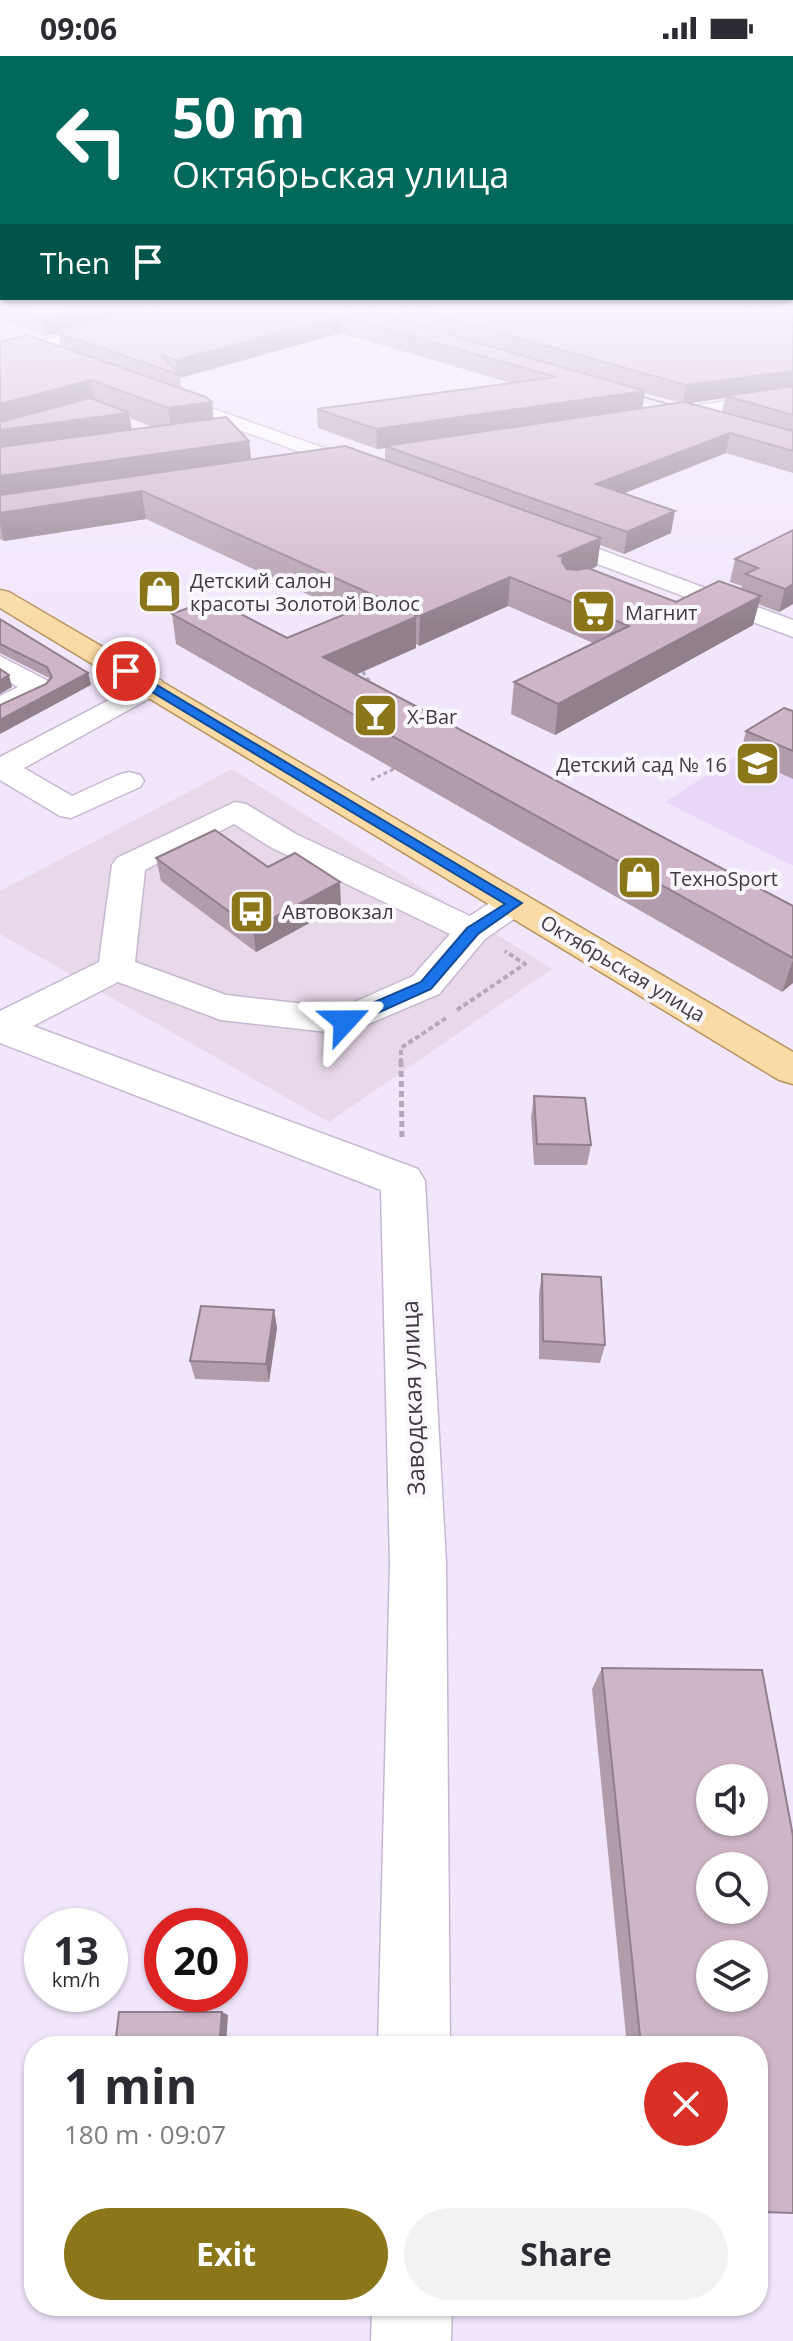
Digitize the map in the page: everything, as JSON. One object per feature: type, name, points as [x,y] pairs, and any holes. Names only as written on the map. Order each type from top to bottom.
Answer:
[{"type":"main road","name":"Октябрьская улица","points":[[0,597],[793,1070]]},
{"type":"street","points":[[209,412],[261,430],[315,460],[375,451],[349,463]]},
{"type":"street","points":[[625,422],[649,412]]},
{"type":"street","points":[[688,412],[726,425]]},
{"type":"street","points":[[700,412],[749,423]]},
{"type":"street","points":[[209,437],[261,430]]},
{"type":"street","points":[[280,458],[349,463],[393,479]]},
{"type":"street","points":[[522,528],[793,629]]},
{"type":"street","points":[[599,582],[638,571]]},
{"type":"street","points":[[0,665],[38,687],[0,707]]},
{"type":"street","points":[[1,769],[151,686]]},
{"type":"street","points":[[1,769],[71,809],[129,781]]},
{"type":"street","points":[[116,968],[129,865],[235,811],[284,841],[472,931]]},
{"type":"street","points":[[0,1028],[116,968],[221,1007],[345,1021],[426,985],[472,931],[515,903]]},
{"type":"street","name":"Заводская улица","points":[[0,1028],[403,1181],[418,1563],[414,2036]]},
{"type":"street","points":[[411,2341],[412,2316]]},
{"type":"path","points":[[353,656],[375,689]]},
{"type":"path","points":[[335,797],[410,761]]},
{"type":"shaded area","name":"Детский сад № 16","points":[[785,724],[793,727],[793,866],[665,802]]},
{"type":"shaded area","points":[[232,769],[552,969],[329,1122],[0,934],[0,891]]},
{"type":"building","points":[[39,412],[129,413],[0,430],[0,422]]},
{"type":"building","points":[[325,412],[499,412],[376,429]]},
{"type":"building","points":[[619,412],[720,412],[793,431],[793,451],[730,433],[596,484],[675,511],[627,532],[385,446]]},
{"type":"building","points":[[226,417],[249,441],[0,476],[0,447]]},
{"type":"building","points":[[345,446],[601,538],[559,556],[563,557],[562,562],[567,569],[588,568],[676,602],[719,581],[761,596],[558,704],[514,682],[629,626],[510,577],[420,616],[414,613],[416,617],[323,657],[793,906],[793,958],[172,614],[212,599],[287,638],[382,599],[142,491],[0,513],[0,495]]},
{"type":"building","points":[[793,530],[793,584],[785,589],[745,574],[758,568],[735,559]]},
{"type":"building","points":[[0,619],[88,673],[0,720],[0,705],[46,684],[52,677],[47,667],[0,644]]},
{"type":"building","points":[[0,669],[9,675],[0,681]]},
{"type":"building","points":[[784,708],[793,711],[793,751],[746,731]]},
{"type":"building","points":[[215,830],[268,867],[295,853],[340,882],[253,929],[156,858]]},
{"type":"building","points":[[534,1096],[585,1098],[591,1145],[537,1144]]},
{"type":"building","points":[[542,1274],[601,1277],[605,1345],[543,1341]]},
{"type":"building","points":[[201,1306],[274,1310],[266,1364],[190,1361]]},
{"type":"building","points":[[602,1668],[762,1670],[793,1836],[793,2213],[768,2212],[768,2036],[640,2036]]},
{"type":"building","points":[[119,2012],[222,2012],[220,2036],[116,2036]]},
{"type":"place","name":"Детский салон красоты Золотой Волос","points":[[159,591]]},
{"type":"place","name":"Магнит","points":[[594,612]]},
{"type":"place","name":"X-Bar","points":[[376,716]]},
{"type":"place","name":"Детский сад № 16","points":[[758,764]]},
{"type":"place","name":"ТехноSport","points":[[639,878]]},
{"type":"place","name":"Автовокзал","points":[[251,911]]},
{"type":"route","points":[[126,671],[515,903],[472,931],[426,985],[345,1021]]}]
